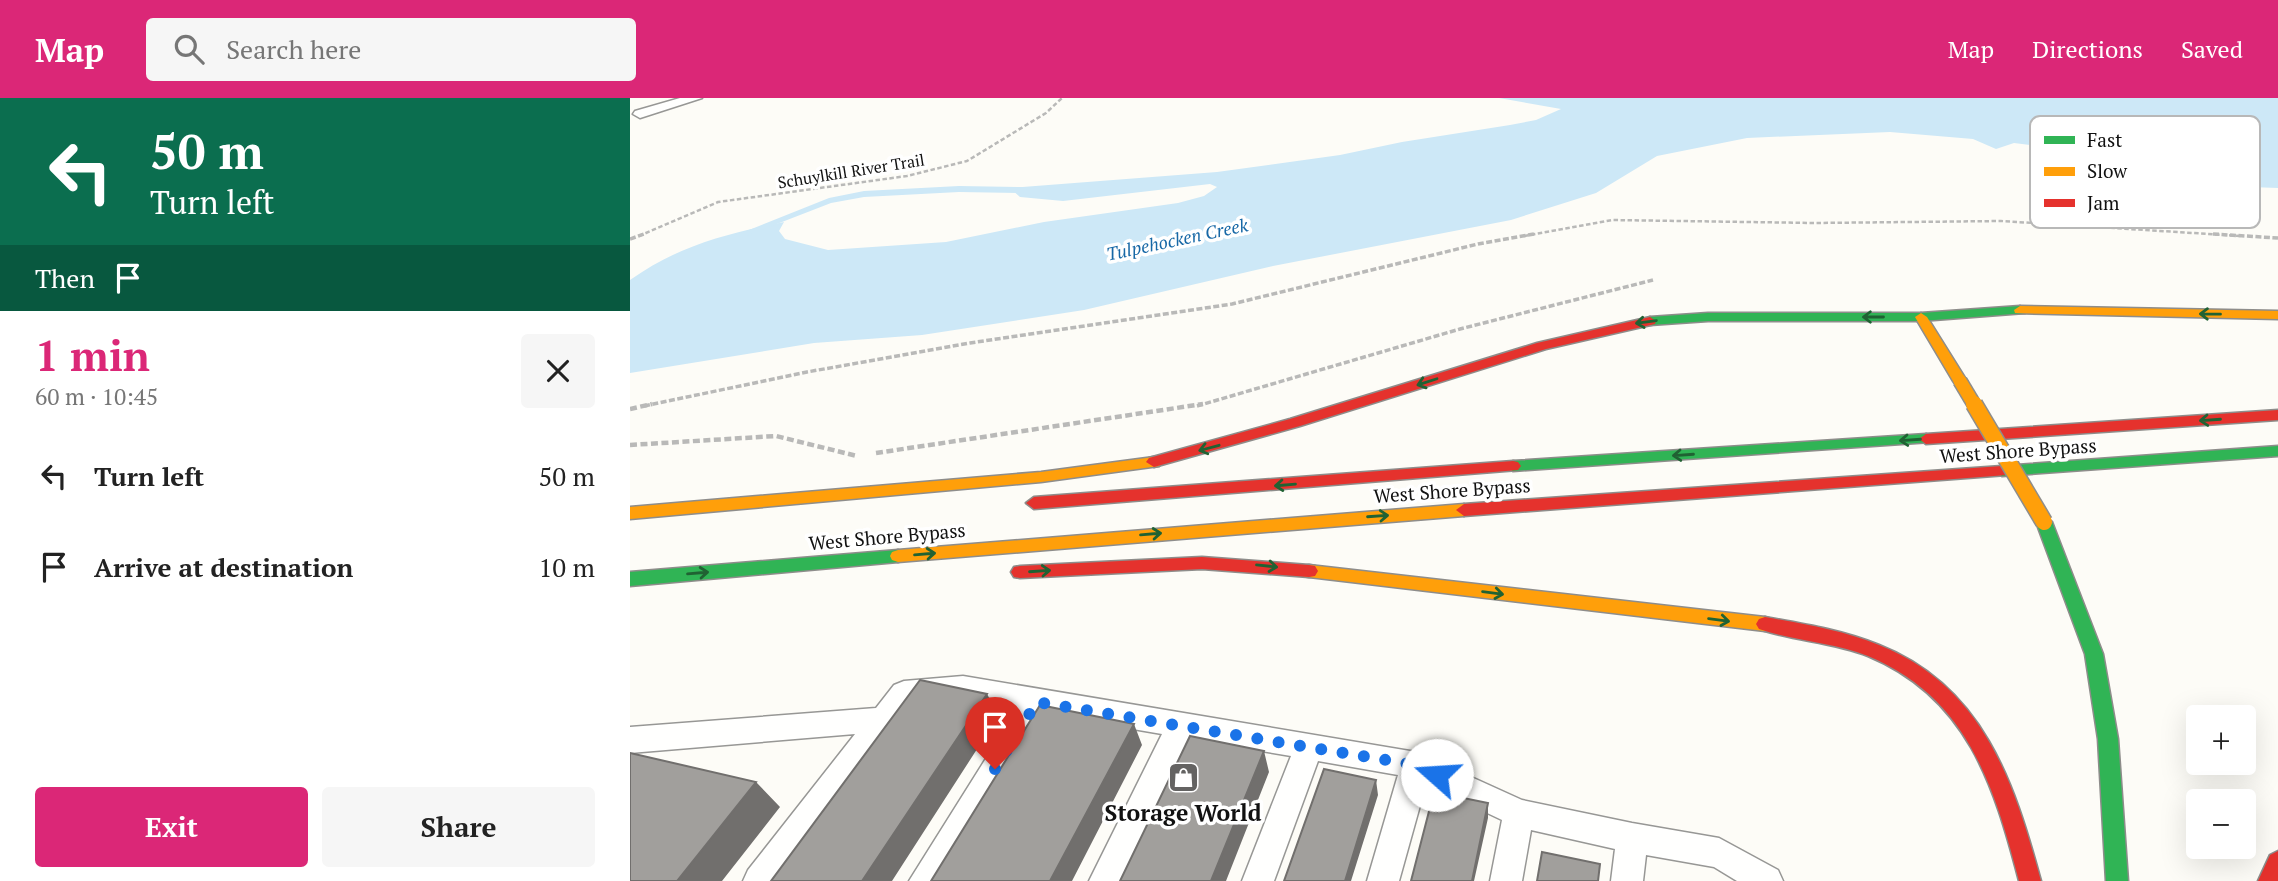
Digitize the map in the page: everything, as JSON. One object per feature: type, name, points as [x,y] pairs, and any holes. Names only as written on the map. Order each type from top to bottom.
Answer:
[{"type":"main road","points":[[630,513],[1041,477],[1146,464],[1245,439],[1539,346],[1618,326],[1708,317],[1921,317],[2015,310],[2278,315]]},
{"type":"main road","points":[[1921,317],[2044,522],[2094,654],[2108,739],[2117,881]]},
{"type":"main road","name":"West Shore Bypass","points":[[1021,503],[1545,464],[2278,415]]},
{"type":"main road","name":"West Shore Bypass","points":[[630,579],[1264,524],[2278,451]]},
{"type":"main road","points":[[1000,573],[1163,562],[1263,566],[1768,626],[1861,645],[1888,655],[1916,671],[1965,716],[1987,748],[2005,782],[2030,881]]},
{"type":"main road","points":[[2269,881],[2278,862]]},
{"type":"lane","points":[[640,114],[695,98]]},
{"type":"lane","points":[[759,881],[904,693],[963,688],[1416,765],[1519,813],[1632,838],[1719,853],[1767,881]]},
{"type":"lane","points":[[925,881],[1037,702]]},
{"type":"lane","points":[[630,740],[883,720]]},
{"type":"lane","points":[[1105,881],[1181,726]]},
{"type":"lane","points":[[1258,881],[1308,747]]},
{"type":"lane","points":[[1383,881],[1416,765]]},
{"type":"lane","points":[[1506,881],[1519,813]]},
{"type":"lane","points":[[1627,881],[1632,838]]},
{"type":"path","name":"Schuylkill River Trail","points":[[630,239],[718,202],[907,176],[967,162],[1046,113],[1062,98]]},
{"type":"path","points":[[630,409],[807,372],[970,343],[1232,304],[1478,244],[1612,220],[2030,223]]},
{"type":"path","points":[[2115,228],[2278,238]]},
{"type":"path","points":[[871,454],[1194,407],[1460,329],[1653,280]]},
{"type":"path","points":[[630,445],[776,436],[858,456]]},
{"type":"water","name":"Tulpehocken Creek","points":[[1499,98],[2278,98],[2278,188],[2260,187],[2260,116],[2030,116],[2030,145],[2014,143],[1996,149],[1973,139],[1890,132],[1747,138],[1657,156],[1596,193],[1511,220],[1273,266],[1084,310],[922,335],[814,343],[630,373],[630,280],[685,249],[742,231],[784,222],[779,231],[785,239],[828,250],[946,242],[1044,222],[1178,203],[1204,196],[1217,187],[1210,184],[1063,201],[1020,197],[1010,188],[1217,172],[1340,155],[1536,120],[1561,109]]},
{"type":"building","points":[[920,680],[987,694],[862,881],[771,881]]},
{"type":"building","points":[[1040,705],[1134,724],[1050,881],[931,881]]},
{"type":"building","points":[[1190,736],[1264,751],[1211,881],[1120,881]]},
{"type":"building","points":[[630,753],[756,782],[677,881],[630,881]]},
{"type":"building","points":[[1324,769],[1376,780],[1345,881],[1284,881]]},
{"type":"building","points":[[1434,792],[1488,803],[1472,881],[1411,881]]},
{"type":"building","points":[[1542,852],[1600,864],[1598,881],[1537,881]]},
{"type":"waterway","points":[[738,236],[829,201],[864,194],[959,189],[1023,190]]},
{"type":"traffic: fast","points":[[1650,321],[1708,317],[1921,317],[2020,310]]},
{"type":"traffic: fast","points":[[1513,466],[1926,439]]},
{"type":"traffic: fast","points":[[2002,471],[2278,451]]},
{"type":"traffic: fast","points":[[2044,522],[2094,654],[2108,739],[2117,881]]},
{"type":"traffic: fast","points":[[630,579],[898,556]]},
{"type":"traffic: slow","points":[[2020,310],[2278,315]]},
{"type":"traffic: slow","points":[[1921,317],[1960,381]]},
{"type":"traffic: slow","points":[[1960,381],[2044,522]]},
{"type":"traffic: slow","points":[[630,513],[1041,477],[1154,462]]},
{"type":"traffic: slow","points":[[898,556],[1464,510]]},
{"type":"traffic: slow","points":[[1309,571],[1765,624]]},
{"type":"traffic: jam","points":[[1154,462],[1295,423],[1541,346],[1650,321]]},
{"type":"traffic: jam","points":[[1926,439],[2278,415]]},
{"type":"traffic: jam","points":[[1034,503],[1513,466]]},
{"type":"traffic: jam","points":[[1464,510],[2002,471]]},
{"type":"traffic: jam","points":[[1020,572],[1202,563],[1309,571]]},
{"type":"traffic: jam","points":[[1765,624],[1824,635],[1874,651],[1915,672],[1948,699],[1975,733],[1997,774],[2015,824],[2030,881]]},
{"type":"traffic: jam","points":[[2269,881],[2278,862]]},
{"type":"place","name":"Storage World","points":[[1183,778]]},
{"type":"route","points":[[995,769],[1037,702],[1416,765],[1437,775]]}]
